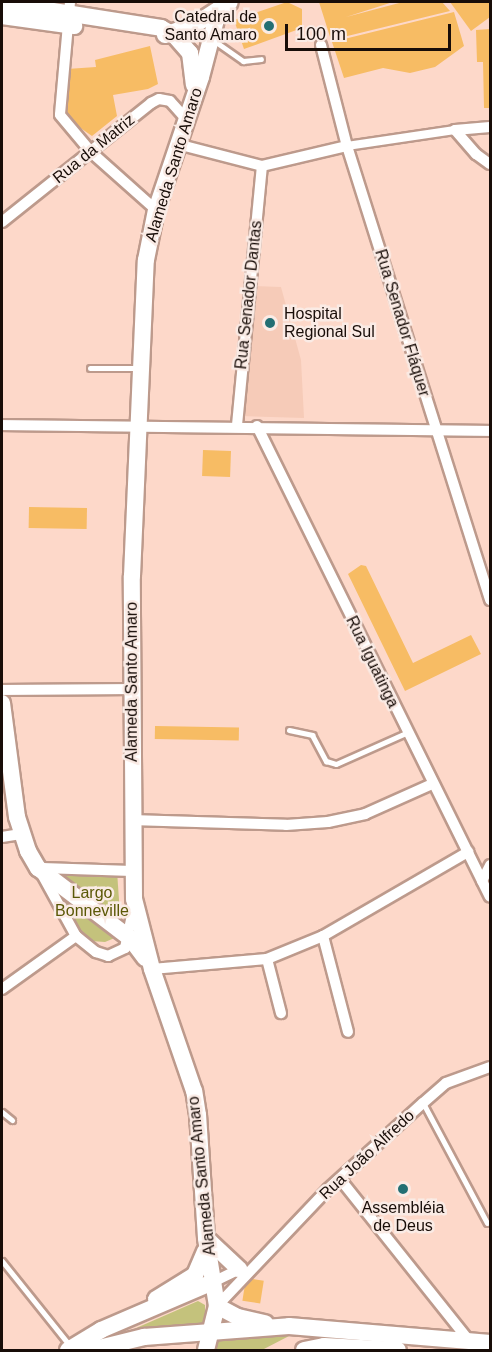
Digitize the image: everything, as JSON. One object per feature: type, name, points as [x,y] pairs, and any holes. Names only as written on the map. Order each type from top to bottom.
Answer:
[{"type":"main road","points":[[2,3],[161,28],[185,45],[192,60],[194,92]]},
{"type":"main road","points":[[171,33],[224,5]]},
{"type":"main road","name":"Alameda Santo Amaro","points":[[206,1350],[217,1305],[206,1238],[194,1090],[152,969],[134,899],[131,820],[132,689],[138,424],[146,260],[156,210],[224,5]]},
{"type":"main road","points":[[2,16],[68,14]]},
{"type":"main road","points":[[2,703],[21,834],[38,868],[130,938],[152,969]]},
{"type":"main road","points":[[206,1238],[239,1269]]},
{"type":"main road","points":[[70,1349],[195,1275],[204,1259],[206,1238]]},
{"type":"main road","points":[[101,1330],[213,1282]]},
{"type":"main road","points":[[217,1305],[251,1321],[490,1343]]},
{"type":"main road","points":[[91,1350],[144,1337],[290,1326]]},
{"type":"main road","points":[[304,1350],[398,1350]]},
{"type":"street","points":[[68,14],[60,115],[91,152],[156,210]]},
{"type":"street","name":"Rua Senador Fláquer","points":[[321,45],[347,146],[490,600]]},
{"type":"street","name":"Rua da Matriz","points":[[2,222],[159,99],[176,105],[186,119]]},
{"type":"street","points":[[177,144],[262,166],[347,146],[490,127]]},
{"type":"street","points":[[455,130],[476,154],[490,164]]},
{"type":"street","name":"Rua Senador Dantas","points":[[237,425],[262,166]]},
{"type":"street","points":[[2,425],[237,425],[490,431]]},
{"type":"street","name":"Rua Iguatinga","points":[[257,426],[406,733],[490,897]]},
{"type":"street","points":[[2,690],[132,689]]},
{"type":"street","points":[[131,820],[286,825],[328,822],[365,814],[432,784]]},
{"type":"street","points":[[2,837],[21,834]]},
{"type":"street","points":[[152,969],[267,959],[323,936],[468,852]]},
{"type":"street","points":[[482,881],[490,865]]},
{"type":"street","points":[[38,868],[132,871]]},
{"type":"street","points":[[38,868],[76,936],[96,952],[108,956],[125,948],[130,938],[134,899]]},
{"type":"street","points":[[2,989],[76,936]]},
{"type":"street","points":[[323,936],[348,1032]]},
{"type":"street","points":[[267,959],[281,1013]]},
{"type":"street","name":"Rua João Alfredo","points":[[217,1305],[340,1179],[423,1103],[446,1083],[490,1067]]},
{"type":"street","points":[[340,1179],[470,1342]]},
{"type":"street","name":"Rua João Alfredo","points":[[213,1282],[256,1263]]},
{"type":"lane","points":[[212,39],[243,61],[261,59]]},
{"type":"lane","points":[[90,368],[141,368]]},
{"type":"lane","points":[[289,730],[312,735],[326,761],[336,764],[406,733]]},
{"type":"lane","points":[[423,1103],[486,1223]]},
{"type":"lane","points":[[2,1112],[12,1120]]},
{"type":"lane","points":[[2,1261],[70,1349]]},
{"type":"shaded area","name":"Hospital Regional Sul","points":[[252,286],[281,287],[301,360],[304,418],[242,416]]},
{"type":"green space","name":"Largo Bonneville","points":[[117,871],[121,929],[117,937],[105,942],[91,941],[77,933],[45,874]]},
{"type":"green space","points":[[198,1301],[205,1305],[205,1325],[127,1332]]},
{"type":"green space","points":[[291,1335],[262,1350],[212,1350],[215,1340]]},
{"type":"building","name":"Catedral de Santo Amaro","points":[[287,2],[302,9],[302,28],[244,49],[234,20]]},
{"type":"building","points":[[319,2],[393,2],[346,17],[403,2],[442,2],[450,11],[331,40]]},
{"type":"building","points":[[450,2],[490,2],[490,17],[471,31]]},
{"type":"building","points":[[454,12],[464,46],[435,67],[410,73],[383,68],[344,78],[332,42]]},
{"type":"building","points":[[490,29],[490,108],[484,108],[483,62],[477,62],[476,30]]},
{"type":"building","points":[[150,46],[158,84],[148,89],[113,95],[117,116],[92,136],[69,120],[63,102],[67,69],[96,67],[95,60]]},
{"type":"building","points":[[203,450],[231,451],[230,477],[202,476]]},
{"type":"building","points":[[29,507],[87,508],[87,529],[29,528]]},
{"type":"building","points":[[361,565],[366,566],[413,663],[471,635],[481,654],[405,691],[348,574]]},
{"type":"building","points":[[155,726],[239,727],[239,740],[155,739]]},
{"type":"building","points":[[246,1278],[264,1281],[260,1304],[242,1301]]},
{"type":"place","name":"Catedral de Santo Amaro","points":[[269,26]]},
{"type":"place","name":"Hospital Regional Sul","points":[[270,323]]},
{"type":"place","name":"Assembléia de Deus","points":[[403,1189]]}]
